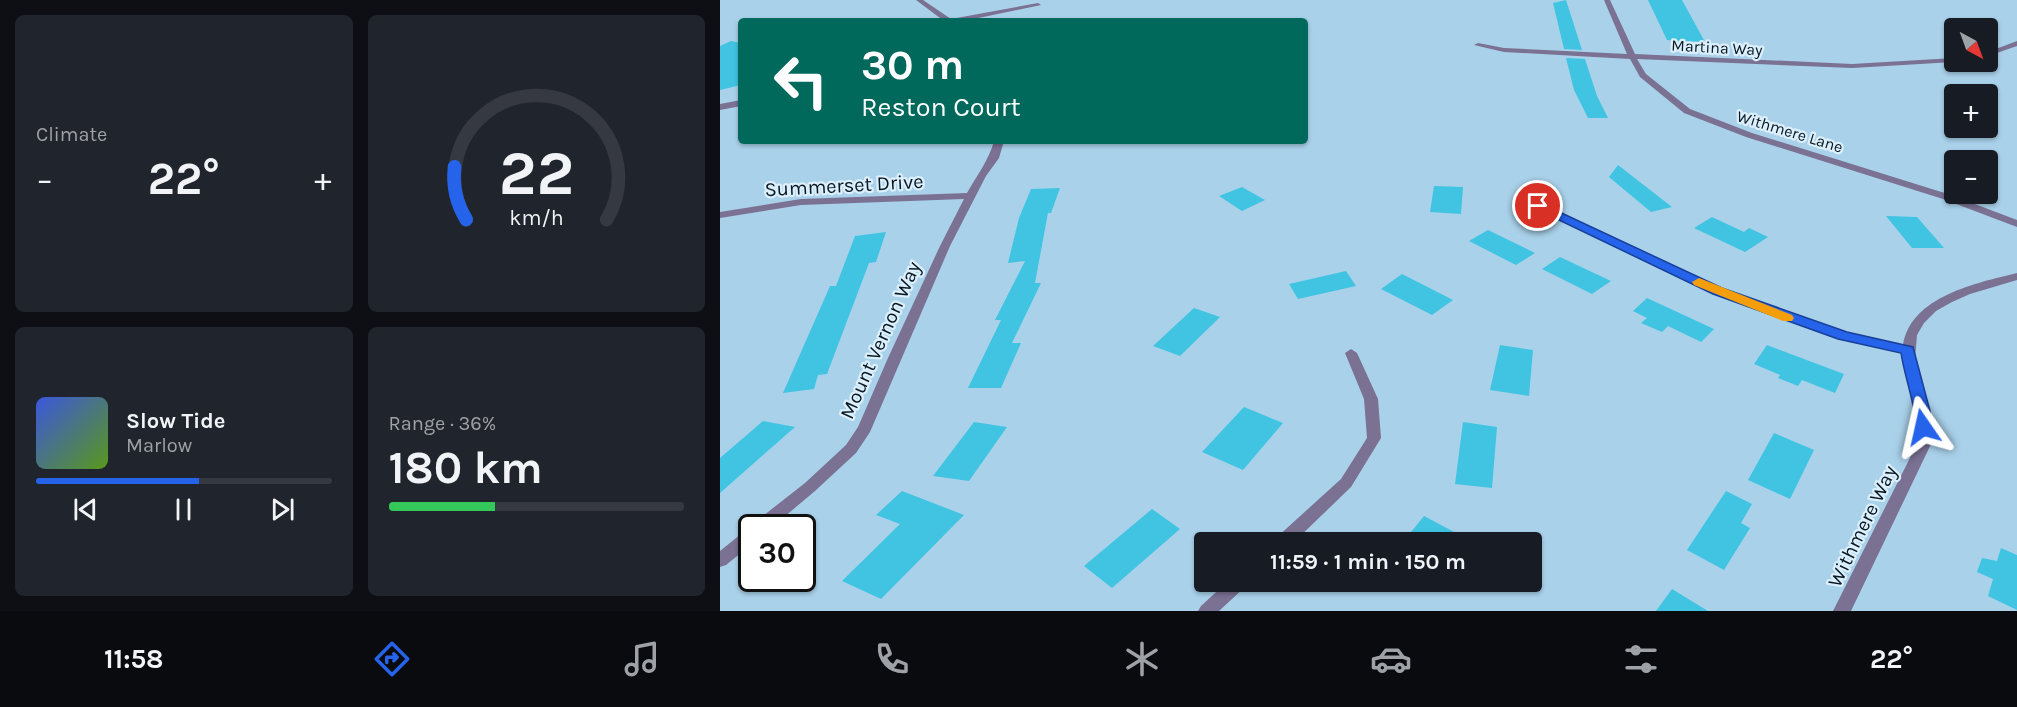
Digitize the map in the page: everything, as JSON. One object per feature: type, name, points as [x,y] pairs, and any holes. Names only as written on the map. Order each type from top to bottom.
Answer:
[{"type":"street","points":[[919,0],[946,18]]},
{"type":"street","name":"Withmere Lane","points":[[1607,0],[1632,57],[1643,75],[1687,111],[1707,120],[1936,193],[2017,224]]},
{"type":"street","points":[[967,18],[1038,5]]},
{"type":"street","points":[[1998,50],[2017,43]]},
{"type":"street","name":"Martina Way","points":[[1479,45],[1503,50],[1852,66],[1944,61]]},
{"type":"street","points":[[720,107],[738,104]]},
{"type":"street","name":"Mount Vernon Way","points":[[776,514],[843,456],[865,428],[898,348],[981,176],[994,158],[998,144]]},
{"type":"street","name":"Summerset Drive","points":[[720,215],[801,202],[971,196]]},
{"type":"street","points":[[1538,206],[1718,291],[1843,336],[1908,350],[1912,333],[1925,314],[1944,301],[1968,289],[2017,276]]},
{"type":"street","name":"Withmere Way","points":[[1842,611],[1925,442],[1922,411],[1912,379],[1908,350]]},
{"type":"street","points":[[1294,532],[1346,483],[1374,438],[1371,399],[1351,353]]},
{"type":"street","points":[[720,560],[738,546]]},
{"type":"street","points":[[1207,611],[1228,592]]},
{"type":"building","points":[[1566,0],[1582,50],[1564,49],[1553,3]]},
{"type":"building","points":[[1648,0],[1682,0],[1705,42],[1667,40]]},
{"type":"building","points":[[731,41],[738,42],[738,86],[720,90],[720,46]]},
{"type":"building","points":[[1566,58],[1585,59],[1597,96],[1608,118],[1588,118],[1574,90]]},
{"type":"building","points":[[1618,165],[1672,207],[1651,212],[1609,177]]},
{"type":"building","points":[[1434,186],[1463,187],[1461,214],[1430,212]]},
{"type":"building","points":[[1242,187],[1265,200],[1242,211],[1219,196]]},
{"type":"building","points":[[1060,188],[1051,213],[1048,213],[1035,283],[1041,283],[1012,343],[1021,343],[1001,388],[968,388],[1001,320],[995,320],[1025,261],[1008,263],[1019,218],[1031,189]]},
{"type":"building","points":[[1886,216],[1917,217],[1944,248],[1912,248]]},
{"type":"building","points":[[1712,217],[1744,232],[1749,228],[1768,237],[1745,252],[1694,228]]},
{"type":"building","points":[[1488,230],[1535,253],[1516,265],[1469,241]]},
{"type":"building","points":[[886,232],[876,262],[869,263],[827,374],[818,375],[814,389],[783,393],[830,286],[836,286],[855,236]]},
{"type":"building","points":[[1560,257],[1611,281],[1592,294],[1542,269]]},
{"type":"building","points":[[1346,271],[1356,286],[1298,299],[1289,284]]},
{"type":"building","points":[[1402,274],[1453,300],[1432,315],[1381,289]]},
{"type":"building","points":[[1647,298],[1714,329],[1701,342],[1668,326],[1662,332],[1641,323],[1647,318],[1633,311]]},
{"type":"building","points":[[1194,308],[1220,317],[1180,356],[1153,346]]},
{"type":"building","points":[[1500,345],[1533,350],[1529,396],[1490,390]]},
{"type":"building","points":[[1767,345],[1844,374],[1835,393],[1802,380],[1798,386],[1754,364]]},
{"type":"building","points":[[1244,407],[1283,423],[1243,470],[1202,452]]},
{"type":"building","points":[[763,421],[795,427],[720,493],[720,458]]},
{"type":"building","points":[[974,422],[1007,427],[969,481],[933,476]]},
{"type":"building","points":[[1463,422],[1497,427],[1492,488],[1455,484]]},
{"type":"building","points":[[1774,433],[1814,450],[1790,499],[1748,480]]},
{"type":"building","points":[[902,491],[964,515],[881,599],[842,581],[900,524],[876,515]]},
{"type":"building","points":[[1726,491],[1752,504],[1741,523],[1750,528],[1724,570],[1687,550]]},
{"type":"building","points":[[1152,509],[1180,529],[1112,588],[1084,566]]},
{"type":"building","points":[[1424,516],[1454,532],[1411,532]]},
{"type":"building","points":[[2001,548],[2017,555],[2017,610],[1988,596],[1993,579],[1977,572],[1982,558],[1997,561]]},
{"type":"building","points":[[1672,589],[1708,611],[1656,611]]},
{"type":"slow traffic","points":[[1699,282],[1788,318]]},
{"type":"route","points":[[1538,206],[1718,291],[1773,313],[1843,336],[1908,350],[1912,379],[1922,411],[1923,427]]}]
